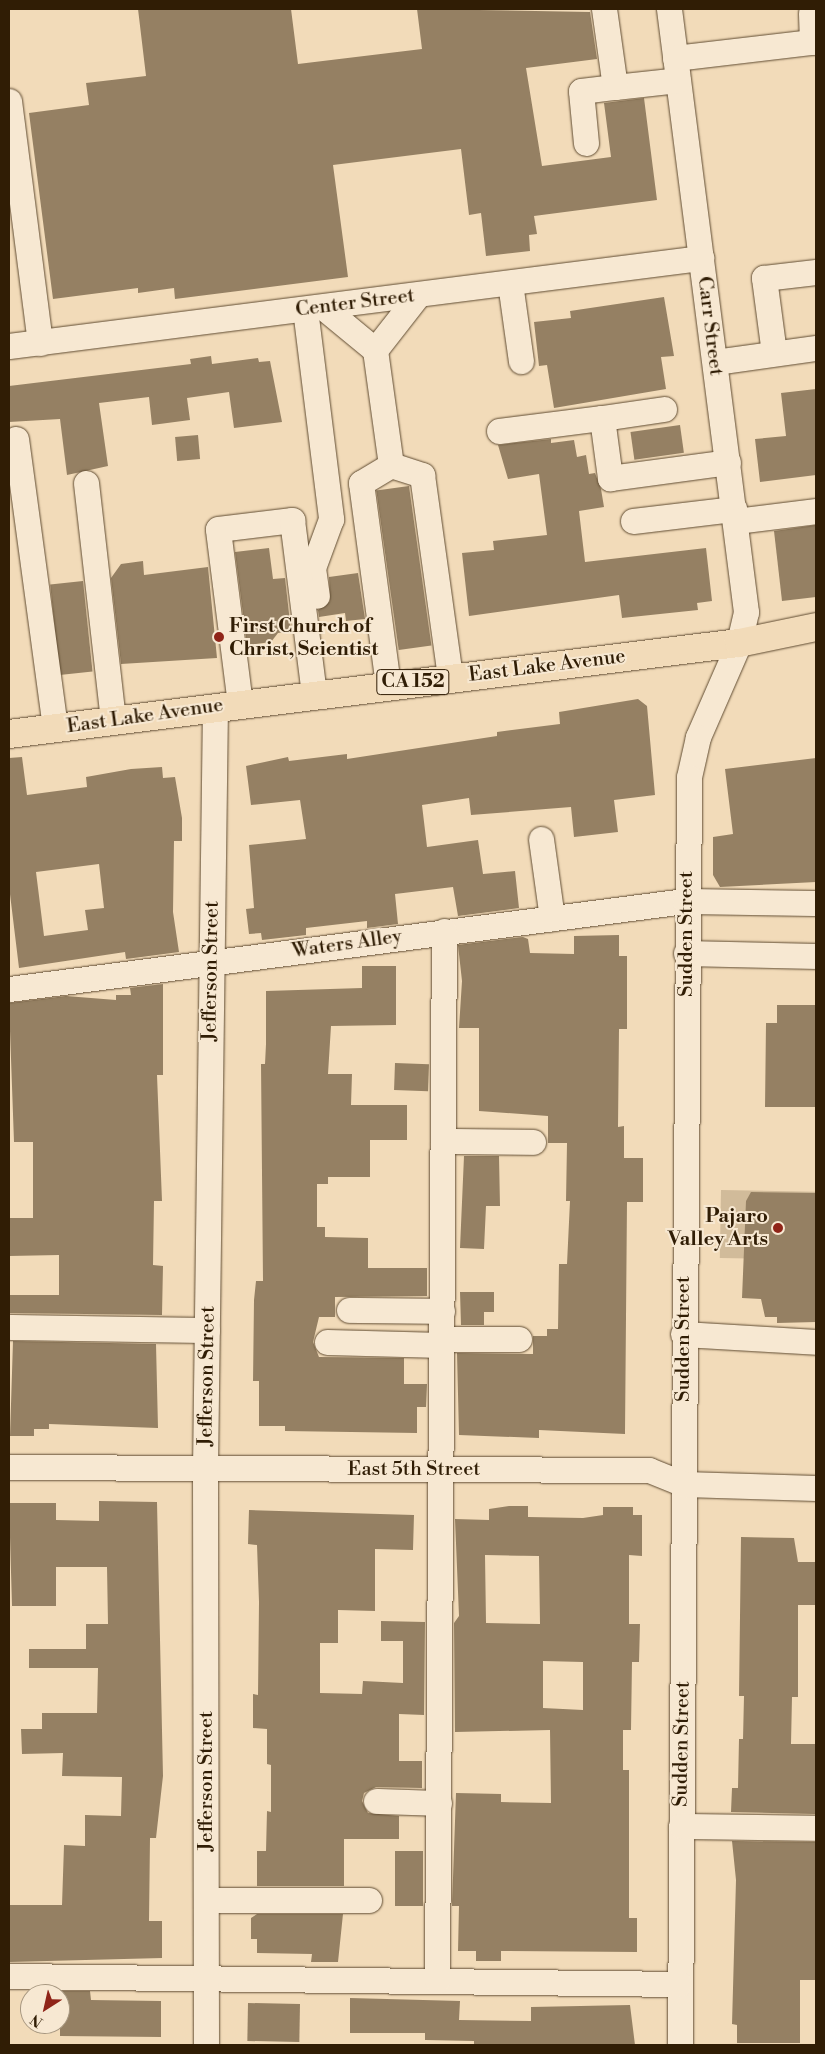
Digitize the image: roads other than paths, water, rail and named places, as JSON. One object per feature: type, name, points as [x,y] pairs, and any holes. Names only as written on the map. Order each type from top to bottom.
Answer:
[{"type":"main road","name":"East Lake Avenue","points":[[9,734],[450,677],[739,643],[816,628]]},
{"type":"street","points":[[604,9],[615,87]]},
{"type":"street","name":"Carr Street","points":[[669,9],[746,612],[739,643]]},
{"type":"street","points":[[586,143],[581,91],[615,87],[677,69],[812,42],[810,13]]},
{"type":"street","points":[[9,101],[40,342]]},
{"type":"street","name":"Center Street","points":[[9,346],[701,258]]},
{"type":"street","points":[[774,353],[764,278],[816,272]]},
{"type":"street","points":[[510,283],[521,361]]},
{"type":"street","points":[[391,465],[375,350],[418,295]]},
{"type":"street","points":[[314,308],[375,350]]},
{"type":"street","points":[[314,308],[331,519],[313,568],[323,693]]},
{"type":"street","points":[[715,362],[816,348]]},
{"type":"street","points":[[499,431],[664,410]]},
{"type":"street","points":[[602,418],[610,478],[728,462]]},
{"type":"street","points":[[16,439],[55,728]]},
{"type":"street","points":[[388,685],[361,483],[391,465],[422,475],[450,677]]},
{"type":"street","points":[[86,483],[113,720]]},
{"type":"street","points":[[633,521],[816,512]]},
{"type":"street","name":"Jefferson Street","points":[[206,2045],[205,1468],[211,963],[228,705],[218,529],[292,520],[323,693]]},
{"type":"street","name":"Sudden Street","points":[[680,2045],[686,901],[693,756],[739,643]]},
{"type":"street","points":[[541,839],[552,918]]},
{"type":"street","name":"Waters Alley","points":[[9,988],[686,901],[816,903]]},
{"type":"street","points":[[437,1981],[444,931]]},
{"type":"street","points":[[686,954],[816,956]]},
{"type":"street","points":[[443,1141],[533,1142]]},
{"type":"street","points":[[349,1310],[442,1311]]},
{"type":"street","points":[[9,1327],[207,1330]]},
{"type":"street","points":[[683,1334],[816,1342]]},
{"type":"street","points":[[328,1342],[442,1342],[518,1339]]},
{"type":"street","name":"East 5th Street","points":[[9,1468],[649,1470],[684,1484],[816,1488]]},
{"type":"street","points":[[376,1801],[438,1803]]},
{"type":"street","points":[[681,1826],[816,1828]]},
{"type":"street","points":[[206,1900],[370,1900]]},
{"type":"street","points":[[9,1976],[679,1984]]},
{"type":"place","name":"First Church of Christ, Scientist","points":[[219,637]]},
{"type":"place","name":"Pajaro Valley Arts","points":[[778,1228]]}]
